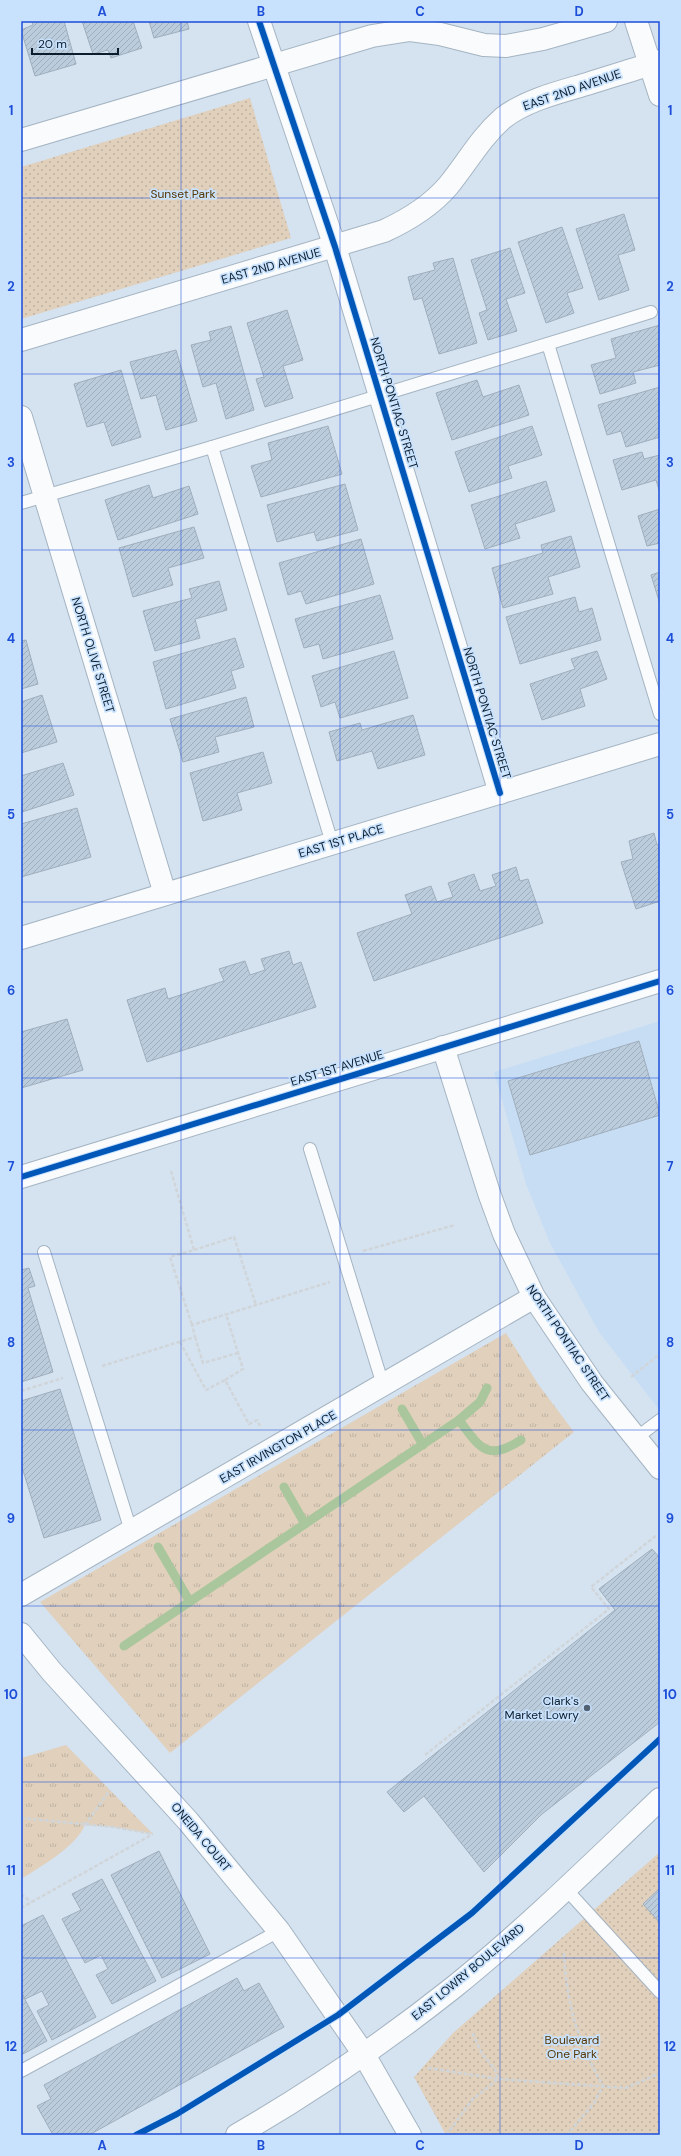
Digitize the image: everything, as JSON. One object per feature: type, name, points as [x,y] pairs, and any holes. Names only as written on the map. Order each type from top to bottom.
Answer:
[{"type":"street","name":"NORTH PONTIAC STREET","points":[[259,21],[335,247],[500,793]]},
{"type":"street","points":[[21,140],[372,36],[410,30],[440,34],[484,45],[506,46],[544,39],[606,21]]},
{"type":"street","points":[[636,21],[655,63],[660,95]]},
{"type":"street","name":"EAST 2ND AVENUE","points":[[21,340],[335,247],[384,231],[422,211],[448,186],[483,137],[505,117],[523,107],[560,92],[655,63]]},
{"type":"street","name":"NORTH OLIVE STREET","points":[[21,417],[165,894]]},
{"type":"street","name":"EAST 1ST PLACE","points":[[21,938],[660,744]]},
{"type":"street","name":"EAST 1ST AVENUE","points":[[21,1177],[660,981]]},
{"type":"street","name":"NORTH PONTIAC STREET","points":[[444,1047],[489,1193],[504,1234],[534,1297],[592,1383],[660,1468]]},
{"type":"street","name":"EAST IRVINGTON PLACE","points":[[21,1595],[384,1386],[534,1297]]},
{"type":"street","name":"ONEIDA COURT","points":[[21,1634],[56,1676],[183,1815],[279,1931],[363,2053],[410,2135]]},
{"type":"street","name":"EAST LOWRY BOULEVARD","points":[[237,2135],[305,2093],[363,2053],[454,1986],[565,1888],[660,1799]]},
{"type":"lane","points":[[21,503],[212,447],[651,312]]},
{"type":"lane","points":[[548,344],[660,714]]},
{"type":"lane","points":[[212,447],[332,844]]},
{"type":"lane","points":[[310,1149],[384,1386]]},
{"type":"lane","points":[[44,1252],[131,1532]]},
{"type":"lane","points":[[636,1438],[660,1420]]},
{"type":"lane","points":[[565,1888],[660,1992]]},
{"type":"lane","points":[[21,2071],[279,1931]]},
{"type":"path","points":[[171,1171],[194,1250]]},
{"type":"path","points":[[344,1256],[455,1225]]},
{"type":"path","points":[[238,1353],[203,1363],[170,1257],[234,1237],[256,1305]]},
{"type":"path","points":[[192,1325],[350,1276]]},
{"type":"path","points":[[180,1342],[206,1390],[225,1380],[243,1369],[226,1314]]},
{"type":"path","points":[[21,1391],[195,1338]]},
{"type":"path","points":[[631,1377],[660,1354]]},
{"type":"path","points":[[225,1380],[249,1424],[257,1420],[273,1449]]},
{"type":"path","points":[[425,1755],[609,1609],[591,1587],[657,1534]]},
{"type":"path","points":[[84,1825],[110,1790]]},
{"type":"path","points":[[21,1818],[113,1827],[153,1834],[21,1908]]},
{"type":"path","points":[[21,1894],[31,1902]]},
{"type":"path","points":[[564,1953],[566,1987],[573,2020],[587,2056],[603,2086]]},
{"type":"path","points":[[472,2032],[482,2054],[495,2069],[498,2079]]},
{"type":"path","points":[[428,2068],[498,2079],[626,2088],[660,2073]]},
{"type":"path","points":[[446,2135],[473,2099],[498,2079]]},
{"type":"path","points":[[567,2135],[594,2103],[603,2086]]},
{"type":"shaded area","points":[[660,1021],[660,1411],[599,1332],[550,1243],[526,1184],[494,1072]]},
{"type":"green space","name":"Sunset Park","points":[[250,98],[291,238],[21,319],[21,167]]},
{"type":"green space","points":[[506,1333],[538,1384],[574,1432],[170,1753],[40,1602]]},
{"type":"green space","points":[[66,1745],[153,1834],[113,1827],[85,1825],[74,1841],[66,1849],[21,1879],[21,1758]]},
{"type":"green space","name":"Boulevard One Park","points":[[660,1852],[660,2135],[446,2135],[414,2077],[453,2033]]},
{"type":"building","points":[[32,21],[64,21],[76,64],[35,76],[21,30],[33,25]]},
{"type":"building","points":[[82,21],[133,21],[142,48],[111,58],[108,50],[93,54]]},
{"type":"building","points":[[149,21],[187,21],[189,29],[154,38]]},
{"type":"building","points":[[624,214],[635,250],[618,255],[629,290],[599,300],[576,229]]},
{"type":"building","points":[[562,227],[583,288],[567,293],[574,313],[546,323],[518,242]]},
{"type":"building","points":[[510,248],[525,293],[506,299],[517,331],[488,340],[479,313],[487,310],[471,260]]},
{"type":"building","points":[[453,258],[477,343],[439,354],[422,298],[414,300],[408,277],[435,270],[433,263]]},
{"type":"building","points":[[287,310],[303,360],[283,366],[293,398],[265,407],[256,379],[264,377],[247,323]]},
{"type":"building","points":[[660,325],[660,365],[633,372],[636,383],[600,394],[591,365],[616,358],[611,339]]},
{"type":"building","points":[[231,326],[254,410],[226,419],[216,383],[203,387],[191,345],[211,340],[209,332]]},
{"type":"building","points":[[176,350],[197,421],[166,430],[156,395],[141,399],[130,362]]},
{"type":"building","points":[[121,370],[141,437],[112,446],[104,422],[87,427],[74,384]]},
{"type":"building","points":[[477,380],[483,397],[519,385],[529,415],[452,440],[436,393]]},
{"type":"building","points":[[660,387],[660,437],[626,447],[621,431],[607,435],[598,405]]},
{"type":"building","points":[[328,426],[342,474],[261,497],[251,466],[272,460],[268,443]]},
{"type":"building","points":[[532,426],[542,455],[508,466],[512,478],[469,492],[455,452]]},
{"type":"building","points":[[642,452],[644,459],[660,455],[660,493],[656,480],[622,490],[613,460]]},
{"type":"building","points":[[546,481],[555,511],[515,524],[520,538],[485,549],[471,505]]},
{"type":"building","points":[[345,484],[358,530],[317,541],[314,532],[277,542],[267,505]]},
{"type":"building","points":[[149,485],[153,498],[189,486],[198,514],[118,540],[105,500]]},
{"type":"building","points":[[660,509],[660,543],[647,546],[638,516]]},
{"type":"building","points":[[194,527],[204,558],[168,568],[173,585],[133,597],[119,548]]},
{"type":"building","points":[[571,536],[580,567],[548,577],[553,594],[503,608],[492,568],[543,553],[541,545]]},
{"type":"building","points":[[361,539],[374,584],[306,604],[301,591],[288,595],[279,563]]},
{"type":"building","points":[[660,572],[660,604],[651,575]]},
{"type":"building","points":[[219,581],[227,610],[195,619],[200,638],[155,651],[143,611],[192,598],[189,589]]},
{"type":"building","points":[[380,595],[393,639],[323,659],[319,644],[304,648],[295,619]]},
{"type":"building","points":[[575,597],[579,612],[592,608],[601,640],[520,664],[506,617]]},
{"type":"building","points":[[235,638],[244,667],[231,671],[236,688],[166,709],[153,662]]},
{"type":"building","points":[[26,640],[38,684],[21,689],[21,641]]},
{"type":"building","points":[[394,651],[408,698],[340,718],[335,702],[321,707],[312,676]]},
{"type":"building","points":[[597,651],[607,679],[580,689],[585,706],[542,720],[530,684],[575,669],[571,659]]},
{"type":"building","points":[[42,695],[57,742],[21,753],[21,702]]},
{"type":"building","points":[[246,697],[254,727],[215,737],[219,752],[183,762],[170,719]]},
{"type":"building","points":[[413,715],[425,755],[378,769],[372,751],[337,761],[329,732],[360,723],[362,730]]},
{"type":"building","points":[[263,752],[272,783],[237,793],[242,810],[203,821],[190,773]]},
{"type":"building","points":[[63,763],[74,795],[22,812],[21,776]]},
{"type":"building","points":[[77,808],[91,857],[21,877],[21,824]]},
{"type":"building","points":[[654,833],[657,845],[660,844],[660,901],[636,909],[621,862],[633,859],[629,841]]},
{"type":"building","points":[[516,867],[520,881],[528,879],[543,923],[374,981],[357,933],[412,914],[405,895],[431,886],[437,902],[453,897],[448,883],[474,874],[480,891],[496,886],[492,875]]},
{"type":"building","points":[[289,951],[293,965],[301,962],[316,1007],[147,1062],[127,1000],[165,988],[168,999],[224,981],[219,969],[245,961],[250,975],[265,970],[261,959]]},
{"type":"building","points":[[67,1019],[83,1070],[21,1088],[21,1032]]},
{"type":"building","points":[[639,1041],[660,1115],[530,1155],[508,1081]]},
{"type":"building","points":[[29,1268],[35,1286],[28,1288],[53,1372],[21,1382],[21,1270]]},
{"type":"building","points":[[60,1389],[101,1520],[44,1538],[21,1464],[21,1401]]},
{"type":"building","points":[[652,1549],[660,1558],[660,1722],[542,1814],[484,1872],[424,1796],[404,1812],[387,1792],[615,1610],[599,1589]]},
{"type":"building","points":[[159,1851],[210,1954],[162,1978],[111,1875]]},
{"type":"building","points":[[102,1879],[156,1981],[112,2004],[96,1975],[108,1969],[101,1955],[85,1963],[62,1919],[81,1910],[72,1894]]},
{"type":"building","points":[[660,1888],[660,1923],[643,1904]]},
{"type":"building","points":[[43,1915],[96,2017],[52,2040],[37,2011],[49,2005],[42,1991],[25,1999],[21,1991],[21,1926]]},
{"type":"building","points":[[237,1978],[244,1991],[259,1983],[284,2027],[89,2135],[53,2135],[37,2106],[51,2099],[44,2085]]},
{"type":"building","points":[[21,1992],[47,2041],[21,2055]]},
{"type":"waterway","points":[[124,1646],[459,1420],[480,1402],[487,1388]]},
{"type":"waterway","points":[[402,1409],[423,1445]]},
{"type":"waterway","points":[[459,1420],[473,1438],[485,1449],[492,1451],[500,1450],[521,1440]]},
{"type":"waterway","points":[[284,1487],[305,1524]]},
{"type":"waterway","points":[[158,1547],[190,1602]]},
{"type":"cycle path","points":[[259,21],[335,247],[500,793]]},
{"type":"cycle path","points":[[21,1177],[660,981]]},
{"type":"cycle path","points":[[136,2135],[177,2114],[338,2015],[472,1913],[660,1739]]},
{"type":"place","name":"Clark's Market Lowry","points":[[587,1708]]}]
